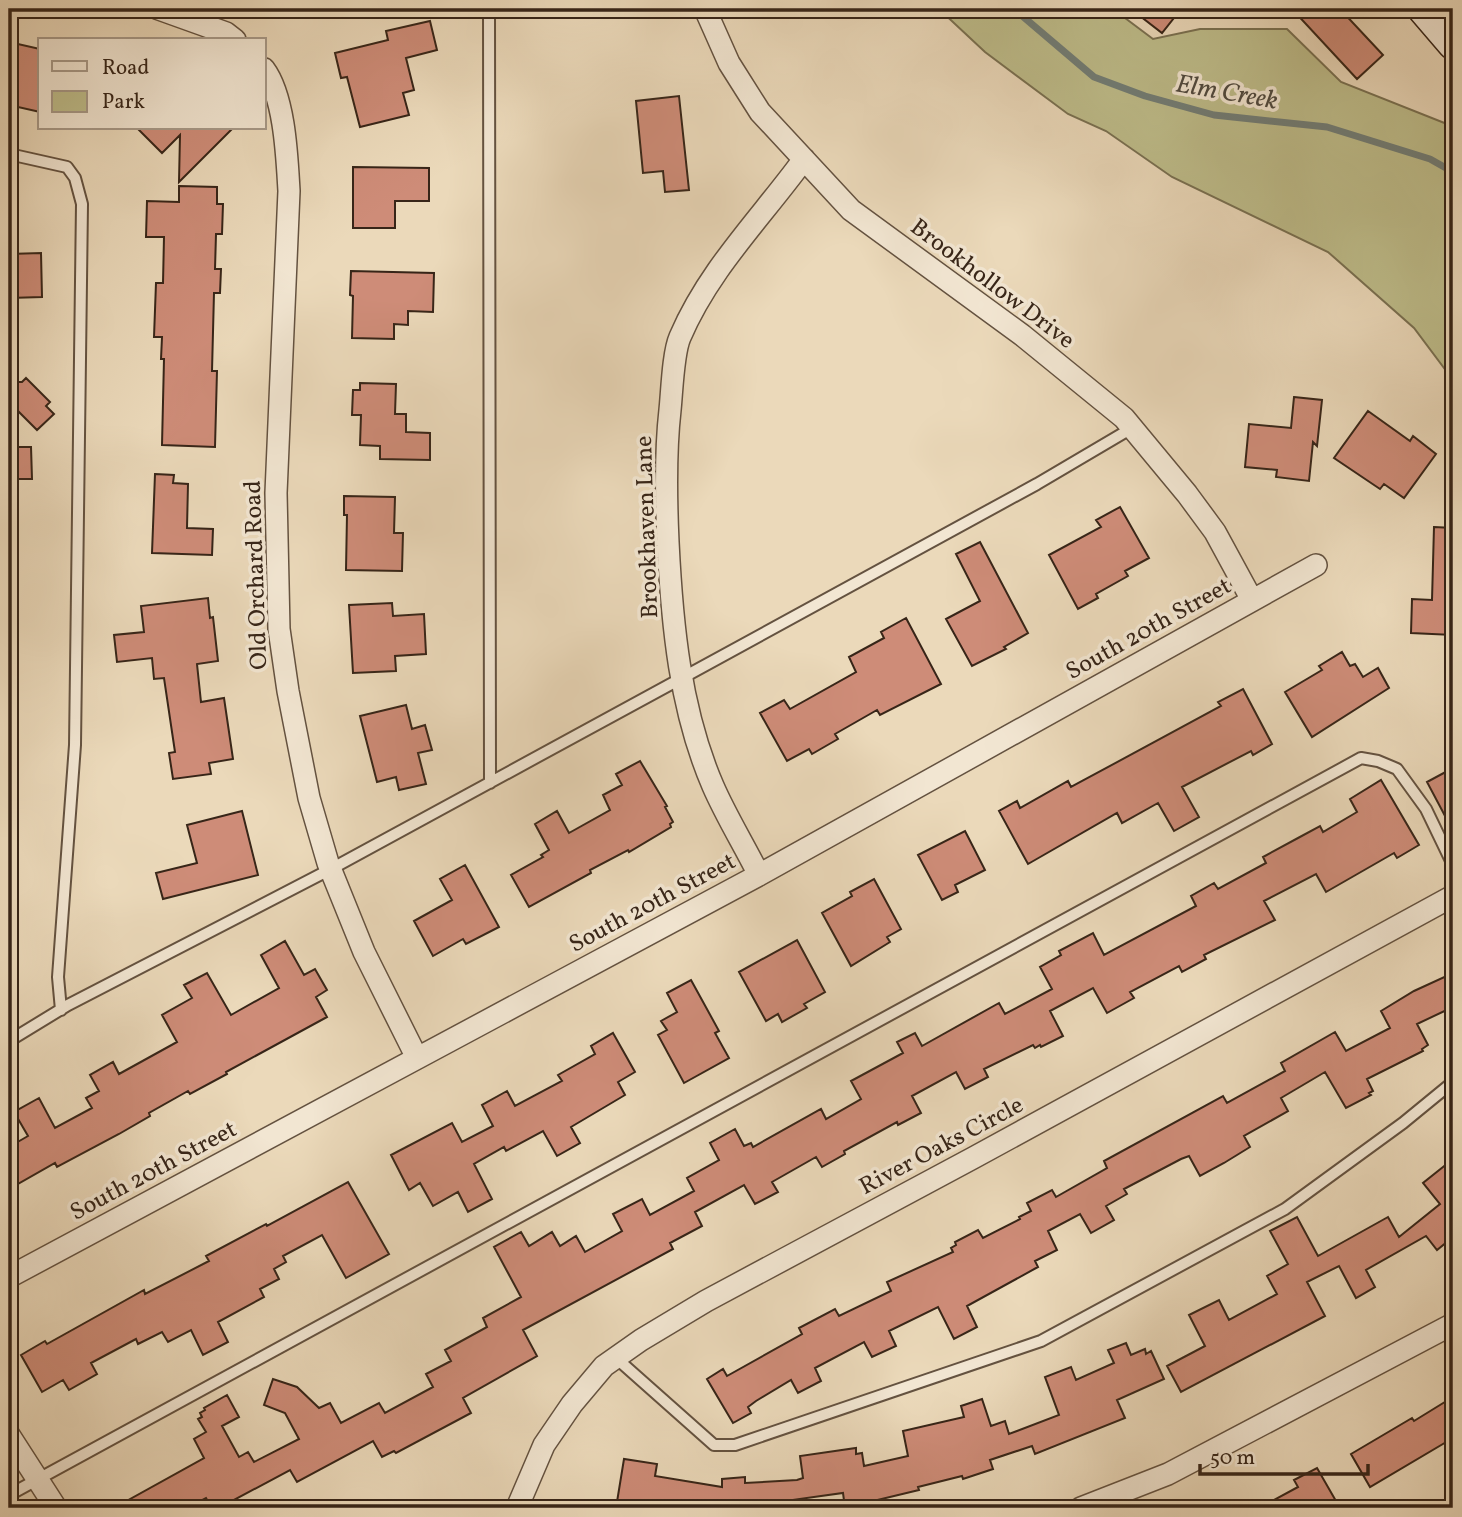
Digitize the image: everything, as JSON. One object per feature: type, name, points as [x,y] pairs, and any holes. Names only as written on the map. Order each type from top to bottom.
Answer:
[{"type":"main road","points":[[1423,9],[1453,44]]},
{"type":"street","points":[[159,9],[226,33],[232,38]]},
{"type":"street","name":"Brookhollow Drive","points":[[705,9],[729,63],[760,112],[851,210],[1023,335],[1124,418],[1215,532],[1252,600]]},
{"type":"street","name":"Old Orchard Road","points":[[266,74],[278,102],[287,148],[289,191],[276,493],[279,629],[309,798],[331,869],[364,951],[417,1058]]},
{"type":"street","name":"Brookhaven Lane","points":[[759,875],[713,785],[690,716],[682,678],[670,577],[666,500],[668,432],[678,339],[707,287],[743,234],[804,159]]},
{"type":"street","name":"South 20th Street","points":[[9,1277],[759,875],[1316,565]]},
{"type":"street","name":"River Oaks Circle","points":[[517,1508],[544,1445],[572,1404],[604,1366],[616,1358],[706,1301],[985,1152],[1453,895]]},
{"type":"street","points":[[1081,1508],[1168,1474],[1453,1324]]},
{"type":"street","points":[[9,1435],[56,1508]]},
{"type":"lane","points":[[489,9],[490,783]]},
{"type":"lane","points":[[9,154],[67,167],[75,178],[82,204],[75,744],[58,977],[61,1010]]},
{"type":"lane","points":[[9,1041],[61,1010],[490,783],[1037,484],[1132,428]]},
{"type":"lane","points":[[9,1495],[1361,758],[1397,769],[1426,808],[1453,865]]},
{"type":"lane","points":[[616,1358],[714,1445],[734,1445],[1041,1341],[1285,1209],[1403,1123],[1453,1082]]},
{"type":"green space","points":[[939,9],[1113,9],[1153,39],[1200,29],[1287,29],[1341,82],[1452,126],[1453,380],[1414,328],[1328,252],[1172,177],[1106,131],[1068,114],[985,52]]},
{"type":"building","points":[[1131,9],[1181,9],[1162,33]]},
{"type":"building","points":[[1292,9],[1340,9],[1383,55],[1357,79]]},
{"type":"building","points":[[430,21],[437,50],[406,58],[414,90],[403,93],[409,115],[360,127],[347,77],[341,78],[335,53],[388,40],[386,31]]},
{"type":"building","points":[[9,42],[38,49],[38,112],[9,105]]},
{"type":"building","points":[[679,96],[689,190],[665,192],[663,171],[643,173],[636,101]]},
{"type":"building","points":[[139,130],[231,130],[179,182],[180,135],[162,153]]},
{"type":"building","points":[[353,167],[429,168],[429,201],[395,201],[395,228],[353,228]]},
{"type":"building","points":[[179,186],[217,187],[217,204],[223,204],[222,234],[216,234],[215,269],[221,269],[220,293],[214,293],[212,371],[217,371],[215,447],[162,445],[164,359],[161,359],[162,337],[154,337],[156,283],[163,283],[164,237],[146,237],[147,201],[179,202]]},
{"type":"building","points":[[41,253],[42,297],[9,298],[9,254]]},
{"type":"building","points":[[351,271],[434,273],[433,312],[408,311],[408,325],[394,324],[394,339],[352,338]]},
{"type":"building","points":[[26,378],[50,402],[46,406],[54,414],[37,430],[9,402],[9,382],[22,382]]},
{"type":"building","points":[[360,383],[396,384],[395,414],[406,414],[406,432],[430,433],[430,460],[380,459],[380,446],[360,445],[361,415],[352,415],[353,390],[360,390]]},
{"type":"building","points":[[1294,397],[1322,400],[1317,446],[1313,442],[1309,481],[1276,477],[1277,470],[1245,467],[1249,424],[1291,428]]},
{"type":"building","points":[[1368,411],[1410,441],[1413,436],[1436,454],[1404,498],[1384,484],[1380,489],[1334,458]]},
{"type":"building","points":[[9,447],[31,447],[32,479],[9,479]]},
{"type":"building","points":[[155,474],[174,475],[173,483],[188,484],[187,528],[213,529],[212,555],[152,553]]},
{"type":"building","points":[[344,496],[395,497],[394,533],[403,533],[402,571],[346,570],[347,515],[344,515]]},
{"type":"building","points":[[1120,507],[1149,558],[1125,571],[1128,576],[1096,594],[1098,598],[1078,609],[1049,555],[1101,527],[1096,520]]},
{"type":"building","points":[[1434,527],[1453,528],[1453,635],[1411,633],[1412,599],[1432,600]]},
{"type":"building","points":[[980,542],[1028,633],[1004,647],[1006,649],[972,666],[946,619],[980,601],[956,554]]},
{"type":"building","points":[[208,598],[218,661],[197,664],[201,702],[224,698],[233,759],[209,763],[211,774],[173,779],[169,753],[175,752],[164,678],[154,679],[152,658],[117,662],[114,635],[144,632],[141,606]]},
{"type":"building","points":[[392,603],[393,616],[424,614],[426,654],[395,656],[396,671],[353,673],[349,605]]},
{"type":"building","points":[[906,618],[941,684],[880,715],[877,710],[835,734],[838,739],[812,754],[809,749],[787,761],[760,713],[784,700],[790,709],[856,672],[849,657],[884,638],[881,632]]},
{"type":"building","points":[[1342,652],[1350,666],[1355,664],[1363,677],[1378,668],[1389,688],[1312,737],[1285,692],[1322,670],[1319,666]]},
{"type":"building","points":[[1243,689],[1272,744],[1253,755],[1251,751],[1182,787],[1199,817],[1174,831],[1158,803],[1122,823],[1117,813],[1028,864],[999,811],[1017,801],[1020,808],[1068,781],[1071,787],[1221,706],[1218,702]]},
{"type":"building","points":[[406,705],[412,729],[425,725],[432,750],[418,753],[426,784],[399,790],[396,777],[377,782],[360,716]]},
{"type":"building","points":[[640,761],[667,806],[665,807],[673,822],[671,827],[629,852],[628,850],[590,870],[591,873],[529,907],[511,875],[543,857],[541,855],[549,850],[535,824],[557,811],[569,833],[610,810],[603,795],[622,785],[616,774]]},
{"type":"building","points":[[1453,768],[1453,831],[1427,782]]},
{"type":"building","points":[[1381,780],[1419,845],[1397,858],[1394,853],[1326,892],[1316,874],[1264,901],[1275,920],[1204,955],[1206,959],[1182,972],[1179,966],[1130,992],[1134,998],[1107,1013],[1093,988],[1050,1011],[1063,1036],[1041,1047],[1040,1045],[1035,1048],[1033,1045],[984,1069],[988,1077],[965,1089],[956,1072],[912,1096],[921,1113],[898,1125],[897,1122],[844,1151],[845,1154],[822,1167],[816,1157],[772,1182],[778,1192],[755,1204],[744,1185],[695,1212],[702,1226],[670,1243],[673,1249],[523,1330],[537,1356],[463,1398],[471,1413],[396,1453],[394,1451],[382,1457],[373,1441],[297,1482],[290,1470],[219,1508],[212,1508],[206,1498],[187,1508],[114,1508],[204,1458],[194,1439],[206,1432],[198,1419],[202,1417],[200,1413],[227,1395],[239,1417],[222,1426],[239,1457],[248,1452],[254,1462],[299,1439],[285,1413],[264,1405],[273,1379],[297,1387],[319,1408],[330,1403],[341,1423],[379,1403],[385,1413],[433,1387],[426,1374],[451,1361],[445,1350],[487,1327],[483,1318],[521,1297],[494,1247],[521,1232],[529,1246],[552,1232],[560,1246],[576,1236],[585,1252],[622,1231],[613,1214],[642,1199],[650,1215],[694,1191],[687,1178],[719,1160],[710,1143],[735,1129],[744,1146],[751,1143],[753,1147],[821,1109],[826,1119],[861,1099],[851,1081],[903,1053],[897,1042],[915,1033],[922,1046],[999,1003],[1005,1014],[1052,989],[1040,967],[1061,955],[1059,951],[1093,933],[1104,955],[1196,906],[1191,896],[1214,883],[1218,889],[1266,863],[1263,857],[1320,826],[1323,832],[1357,812],[1350,799]]},
{"type":"building","points":[[242,811],[258,875],[163,899],[156,873],[197,863],[187,825]]},
{"type":"building","points":[[965,831],[985,870],[955,885],[958,892],[942,900],[918,855]]},
{"type":"building","points":[[465,865],[499,927],[466,944],[463,939],[433,956],[414,921],[452,900],[440,879]]},
{"type":"building","points":[[874,879],[901,929],[887,937],[890,942],[851,966],[822,913],[852,896],[850,892]]},
{"type":"building","points":[[797,940],[825,992],[804,1004],[807,1008],[782,1022],[778,1014],[766,1021],[739,972]]},
{"type":"building","points":[[285,941],[304,975],[315,969],[327,990],[316,997],[327,1017],[190,1094],[188,1091],[119,1134],[57,1167],[55,1163],[9,1189],[9,1147],[28,1136],[14,1112],[39,1098],[55,1128],[92,1108],[86,1098],[99,1091],[90,1075],[113,1062],[119,1074],[177,1042],[162,1015],[192,998],[184,985],[207,973],[231,1015],[279,988],[261,955]]},
{"type":"building","points":[[1453,973],[1453,1007],[1417,1024],[1428,1045],[1423,1051],[1367,1079],[1373,1091],[1369,1093],[1371,1095],[1346,1108],[1325,1072],[1281,1098],[1288,1111],[1244,1136],[1250,1147],[1224,1163],[1200,1176],[1189,1156],[1181,1159],[1124,1189],[1127,1194],[1106,1206],[1114,1220],[1091,1233],[1080,1214],[1048,1231],[1057,1250],[1035,1261],[1038,1267],[967,1306],[977,1327],[954,1339],[938,1307],[889,1331],[896,1346],[872,1357],[864,1342],[815,1368],[821,1381],[798,1393],[791,1380],[756,1401],[748,1407],[751,1413],[733,1423],[707,1379],[723,1369],[727,1376],[802,1334],[799,1328],[835,1309],[839,1316],[891,1291],[887,1282],[953,1252],[951,1248],[956,1245],[955,1242],[978,1230],[983,1238],[1020,1219],[1019,1217],[1031,1211],[1027,1203],[1052,1190],[1056,1197],[1107,1168],[1104,1161],[1223,1096],[1227,1103],[1285,1071],[1281,1063],[1335,1032],[1346,1051],[1390,1028],[1381,1011],[1414,991]]},
{"type":"building","points":[[691,980],[719,1031],[715,1033],[729,1058],[684,1083],[658,1035],[667,1030],[661,1021],[677,1012],[667,993]]},
{"type":"building","points":[[613,1033],[635,1072],[618,1082],[625,1095],[571,1127],[580,1143],[557,1156],[543,1131],[506,1151],[504,1147],[474,1164],[492,1199],[468,1212],[458,1192],[433,1206],[420,1183],[409,1190],[391,1155],[452,1123],[462,1142],[493,1126],[482,1105],[507,1091],[515,1106],[562,1081],[558,1075],[595,1054],[591,1046]]},
{"type":"building","points":[[1453,1159],[1453,1237],[1437,1250],[1426,1236],[1366,1270],[1375,1287],[1356,1298],[1339,1266],[1307,1282],[1325,1316],[1181,1392],[1167,1366],[1205,1346],[1189,1315],[1219,1300],[1229,1320],[1277,1294],[1267,1276],[1288,1264],[1270,1231],[1297,1217],[1318,1256],[1388,1217],[1399,1237],[1440,1204],[1423,1183]]},
{"type":"building","points":[[348,1182],[389,1254],[346,1278],[322,1235],[283,1256],[286,1262],[274,1269],[279,1279],[260,1289],[264,1297],[218,1322],[228,1342],[203,1355],[191,1330],[168,1342],[162,1332],[138,1344],[136,1339],[91,1363],[97,1374],[69,1390],[63,1380],[42,1392],[21,1355],[45,1341],[47,1344],[144,1290],[145,1294],[209,1261],[206,1256]]},
{"type":"building","points":[[1126,1343],[1131,1355],[1145,1349],[1146,1354],[1151,1351],[1164,1379],[1117,1400],[1125,1418],[1035,1454],[1032,1446],[990,1460],[993,1469],[963,1479],[962,1476],[869,1502],[870,1508],[845,1508],[843,1493],[792,1500],[793,1508],[616,1508],[624,1459],[657,1464],[655,1476],[722,1487],[722,1479],[745,1477],[745,1483],[797,1480],[803,1478],[800,1456],[856,1448],[856,1454],[862,1453],[864,1466],[908,1456],[903,1431],[964,1417],[961,1406],[982,1399],[991,1426],[1005,1421],[1009,1434],[1059,1415],[1045,1377],[1071,1367],[1076,1380],[1114,1363],[1108,1350]]},
{"type":"building","points":[[1453,1397],[1453,1438],[1370,1487],[1351,1454]]},
{"type":"building","points":[[1317,1468],[1340,1508],[1259,1508],[1298,1487],[1294,1480]]},
{"type":"waterway","name":"Elm Creek","points":[[1014,9],[1094,77],[1145,96],[1214,115],[1327,127],[1430,159],[1453,172]]}]
